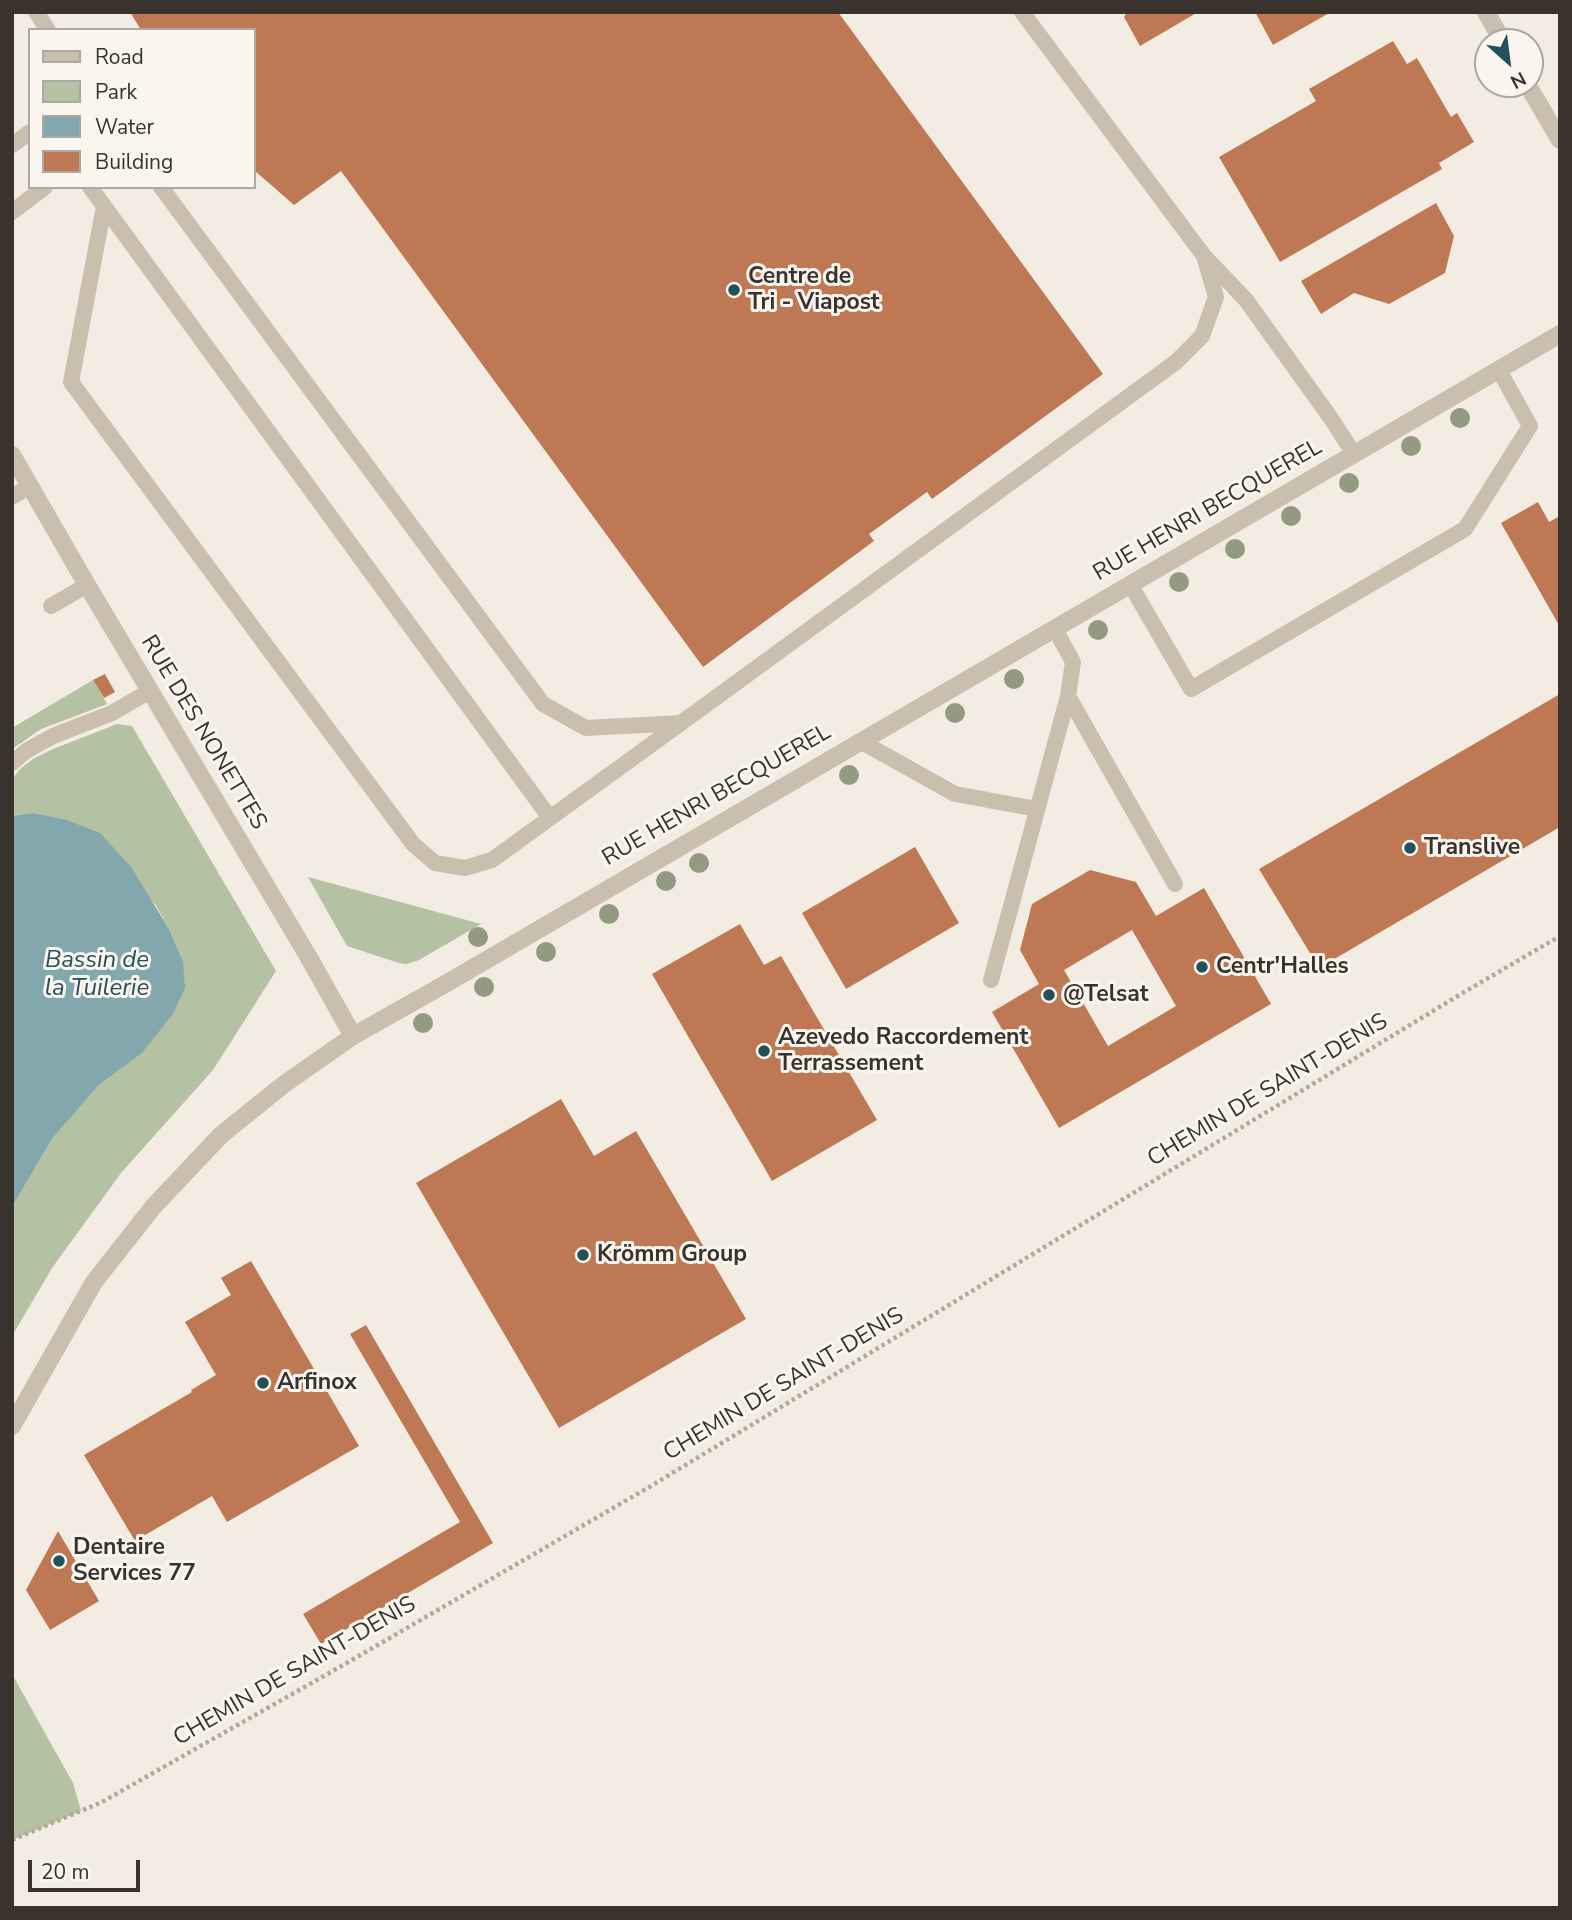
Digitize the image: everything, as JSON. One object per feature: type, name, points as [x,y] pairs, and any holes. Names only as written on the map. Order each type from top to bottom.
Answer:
[{"type":"street","points":[[1486,12],[1495,28]]},
{"type":"street","points":[[1535,98],[1560,140]]},
{"type":"street","name":"RUE HENRI BECQUEREL","points":[[12,1426],[94,1282],[153,1207],[221,1135],[283,1085],[353,1036],[1560,334]]},
{"type":"street","name":"RUE DES NONETTES","points":[[12,455],[353,1036]]},
{"type":"lane","points":[[36,12],[47,28]]},
{"type":"lane","points":[[1023,12],[1204,256],[1246,300],[1354,454]]},
{"type":"lane","points":[[12,145],[28,133]]},
{"type":"lane","points":[[12,212],[42,189]]},
{"type":"lane","points":[[91,189],[550,818]]},
{"type":"lane","points":[[162,189],[543,704],[586,728],[681,723]]},
{"type":"lane","points":[[104,206],[71,382],[413,844],[435,863],[465,868],[492,860],[1176,362],[1202,336],[1216,297],[1204,256]]},
{"type":"lane","points":[[1130,584],[1191,689],[1215,676],[1465,529],[1530,426],[1499,370]]},
{"type":"lane","points":[[12,497],[30,486]]},
{"type":"lane","points":[[51,606],[87,585]]},
{"type":"lane","points":[[991,980],[1068,696],[1073,662],[1055,629]]},
{"type":"lane","points":[[12,763],[26,751],[53,736],[112,713],[150,691]]},
{"type":"lane","points":[[1068,696],[1175,884]]},
{"type":"lane","points":[[860,741],[955,794],[1037,809]]},
{"type":"path","name":"CHEMIN DE SAINT-DENIS","points":[[12,1840],[102,1802],[651,1486],[1560,936]]},
{"type":"green space","points":[[93,680],[107,704],[41,729],[12,749],[12,728]]},
{"type":"green space","points":[[117,724],[132,726],[276,971],[213,1070],[121,1173],[52,1268],[12,1336],[12,1207],[52,1139],[99,1085],[141,1054],[183,961],[155,904],[33,813],[12,816],[12,779],[20,769],[53,749]]},
{"type":"green space","points":[[308,877],[481,924],[419,960],[399,963],[347,946]]},
{"type":"green space","points":[[12,1674],[73,1783],[81,1811],[12,1840]]},
{"type":"water","name":"Bassin de la Tuilerie","points":[[33,813],[67,820],[100,833],[131,867],[169,929],[183,961],[185,988],[173,1014],[141,1054],[99,1085],[52,1139],[12,1207],[12,816]]},
{"type":"building","name":"Centre de Tri - Viapost","points":[[130,12],[838,12],[1103,374],[932,499],[927,492],[869,534],[874,541],[703,667],[341,171],[294,205],[256,172],[256,28],[140,28]]},
{"type":"building","points":[[1127,12],[1198,12],[1140,46],[1124,17]]},
{"type":"building","points":[[1255,12],[1331,12],[1273,45]]},
{"type":"building","points":[[1393,41],[1407,64],[1417,58],[1451,117],[1457,113],[1474,142],[1439,163],[1442,169],[1280,262],[1219,157],[1316,101],[1309,89]]},
{"type":"building","points":[[1436,203],[1454,236],[1445,273],[1389,304],[1354,293],[1321,314],[1301,281]]},
{"type":"building","points":[[1538,502],[1549,522],[1560,516],[1560,627],[1501,523]]},
{"type":"building","points":[[105,674],[115,692],[104,698],[93,680]]},
{"type":"building","name":"Translive","points":[[1560,694],[1560,827],[1319,968],[1259,869]]},
{"type":"building","points":[[915,847],[959,923],[846,989],[802,913]]},
{"type":"building","name":"@Telsat","points":[[1090,870],[1136,882],[1156,916],[1204,888],[1271,1004],[1059,1128],[992,1012],[1039,984],[1020,950],[1032,904]],"holes":[[[1132,930],[1176,1006],[1108,1046],[1064,970]]]},
{"type":"building","name":"Azevedo Raccordement Terrassement","points":[[740,924],[764,965],[781,956],[877,1120],[772,1181],[652,974]]},
{"type":"building","name":"Krömm Group","points":[[561,1099],[594,1156],[636,1131],[746,1319],[559,1428],[416,1183]]},
{"type":"building","name":"Arfinox","points":[[251,1261],[359,1446],[227,1522],[212,1496],[135,1541],[84,1455],[216,1375],[185,1322],[231,1295],[221,1278]]},
{"type":"building","points":[[366,1325],[493,1543],[321,1644],[303,1614],[460,1522],[350,1334]]},
{"type":"building","name":"Dentaire Services 77","points":[[58,1531],[99,1601],[50,1630],[26,1590]]},
{"type":"place","name":"Centre de Tri - Viapost","points":[[734,290]]},
{"type":"place","name":"Translive","points":[[1410,848]]},
{"type":"place","name":"Centr'Halles","points":[[1202,967]]},
{"type":"place","name":"@Telsat","points":[[1049,995]]},
{"type":"place","name":"Azevedo Raccordement Terrassement","points":[[764,1051]]},
{"type":"place","name":"Krömm Group","points":[[583,1255]]},
{"type":"place","name":"Arfinox","points":[[263,1383]]},
{"type":"place","name":"Dentaire Services 77","points":[[59,1561]]}]
